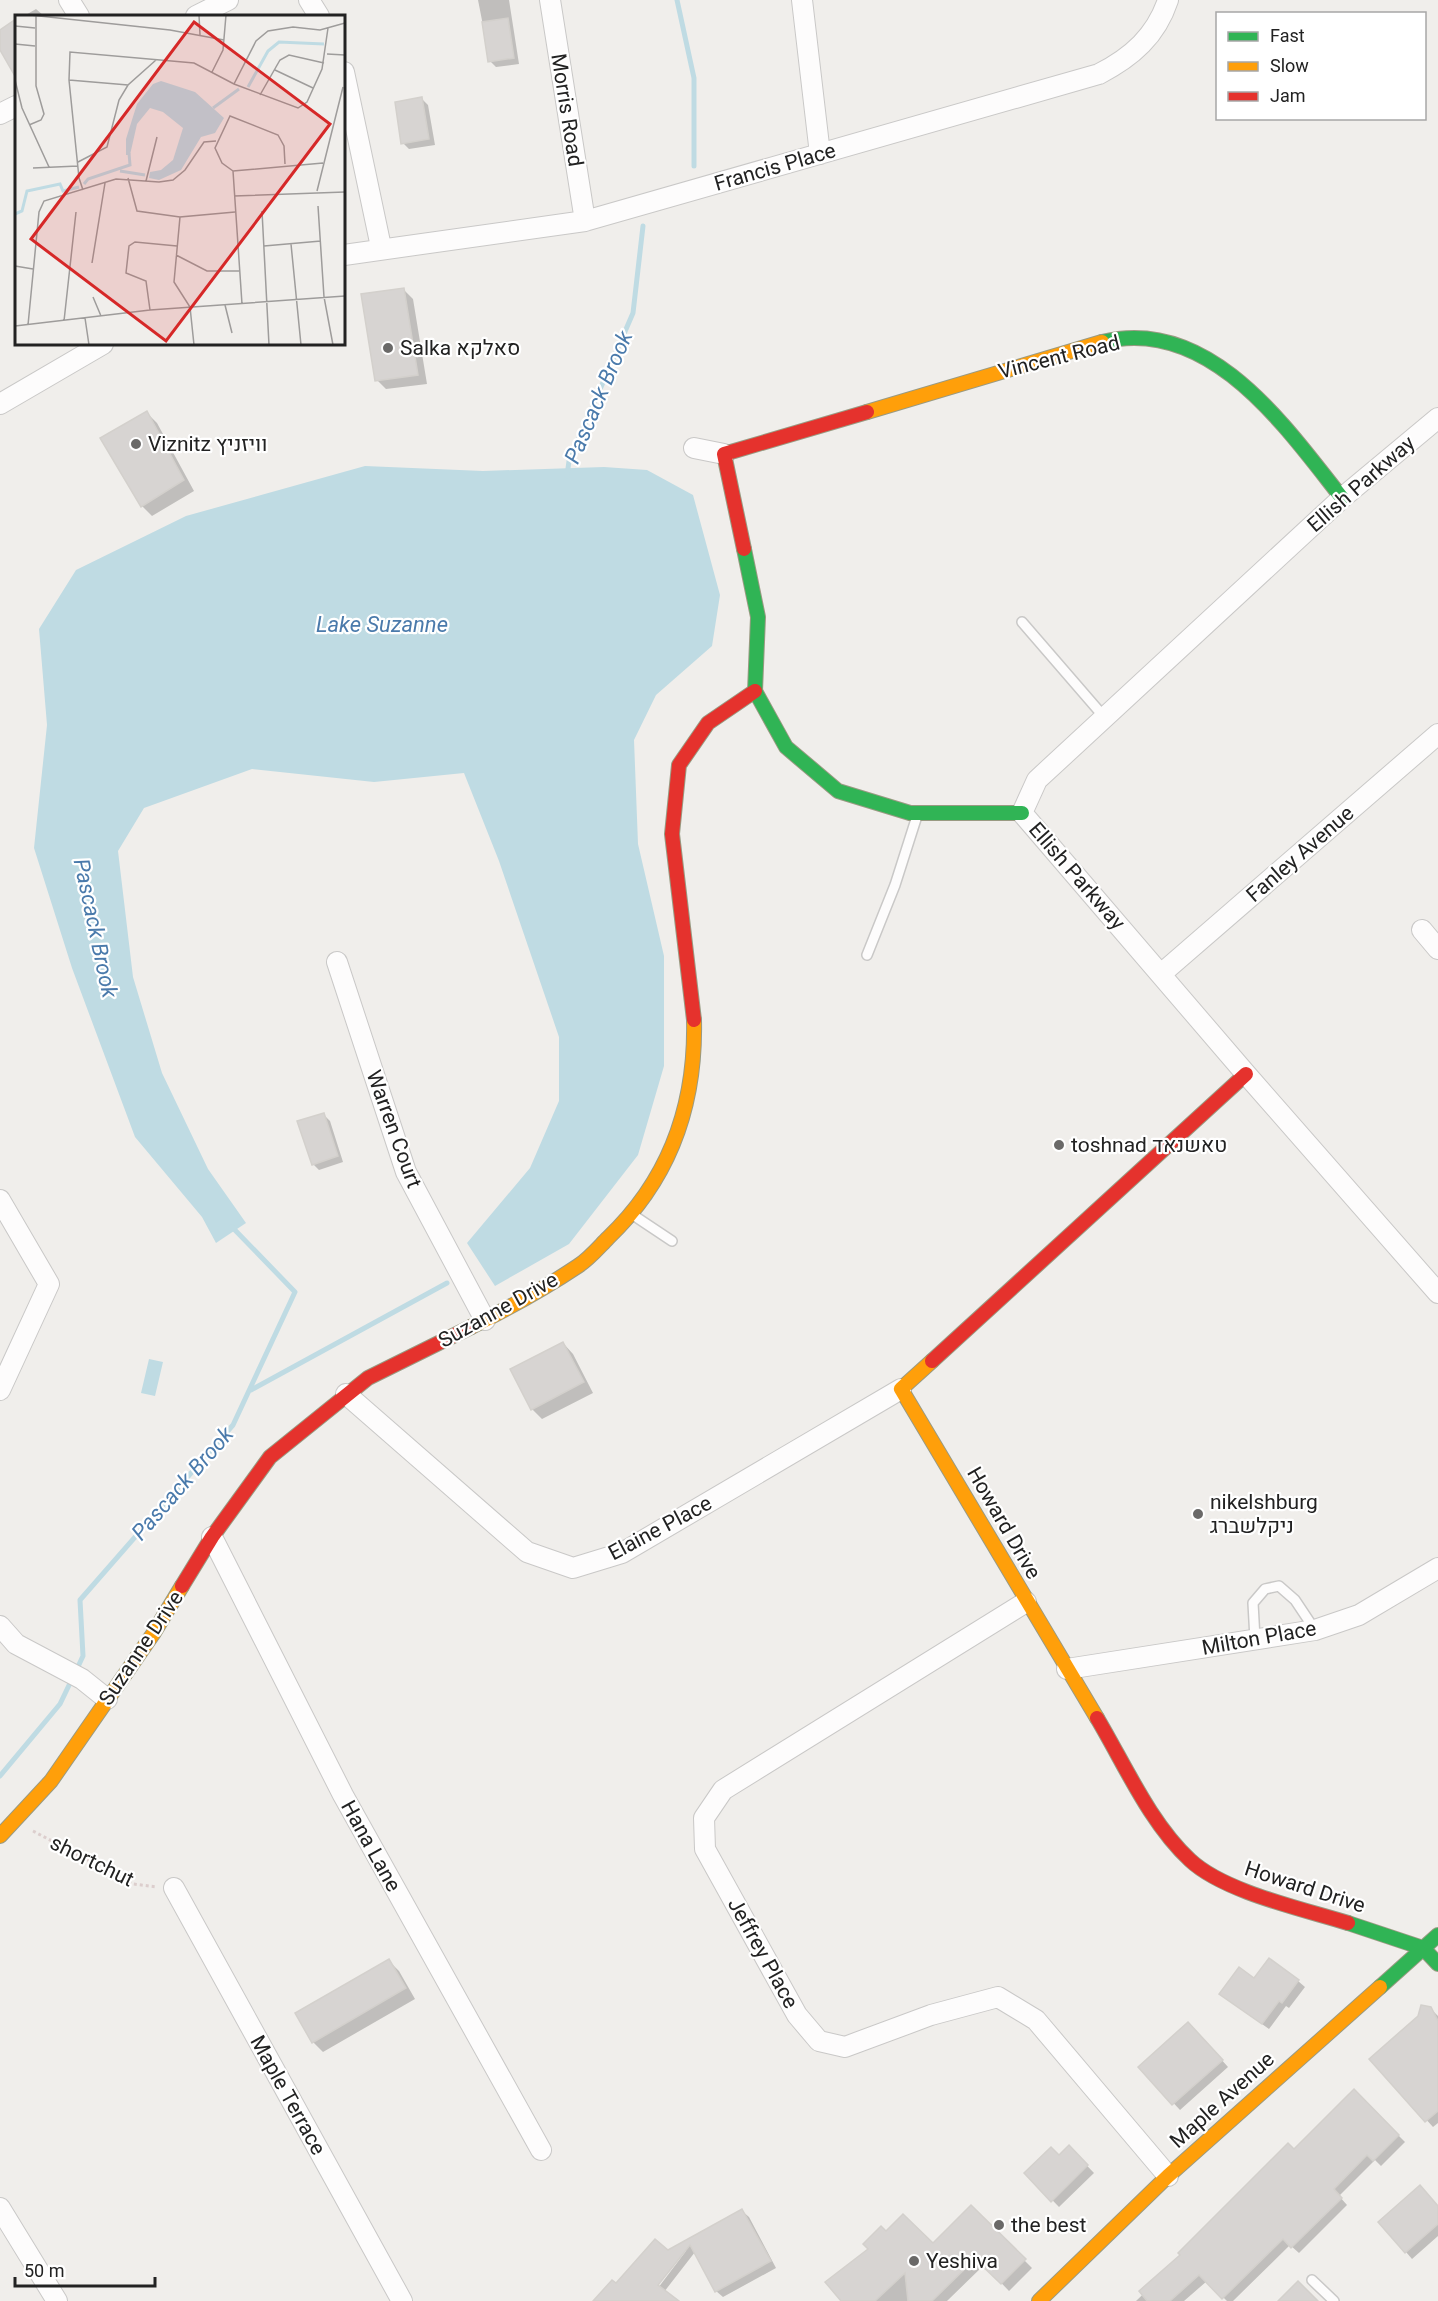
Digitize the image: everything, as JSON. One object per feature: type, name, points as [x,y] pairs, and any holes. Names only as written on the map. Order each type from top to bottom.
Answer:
[{"type":"street","points":[[69,0],[78,15]]},
{"type":"street","points":[[198,15],[228,0]]},
{"type":"street","points":[[309,0],[319,15]]},
{"type":"street","name":"Morris Road","points":[[550,0],[585,221]]},
{"type":"street","points":[[802,0],[820,154]]},
{"type":"street","name":"Francis Place","points":[[345,255],[381,247],[585,221],[1099,74],[1117,64],[1148,38],[1158,25],[1168,0]]},
{"type":"street","points":[[345,77],[381,247]]},
{"type":"street","points":[[0,114],[15,106]]},
{"type":"street","name":"Vincent Road","points":[[694,448],[724,454],[1105,341],[1144,338],[1207,358],[1241,384],[1279,419],[1342,498]]},
{"type":"street","points":[[0,404],[102,345]]},
{"type":"street","name":"Ellish Parkway","points":[[1438,418],[1342,498],[1037,780],[1022,813],[1438,1293]]},
{"type":"street","points":[[724,454],[758,617],[755,691],[786,747],[838,791],[918,813],[1022,813]]},
{"type":"street","name":"Suzanne Drive","points":[[0,1836],[51,1781],[153,1634],[212,1537],[270,1457],[368,1378],[484,1320],[580,1265],[631,1214],[660,1174],[684,1119],[695,1051],[694,1006],[672,834],[679,765],[708,723],[755,691]]},
{"type":"street","name":"Fanley Avenue","points":[[1161,974],[1438,734]]},
{"type":"street","points":[[1422,930],[1438,949]]},
{"type":"street","name":"Warren Court","points":[[337,962],[406,1172],[484,1320]]},
{"type":"street","points":[[901,1389],[1246,1074]]},
{"type":"street","points":[[0,1200],[49,1284],[0,1390]]},
{"type":"street","name":"Elaine Place","points":[[346,1394],[527,1552],[573,1568],[622,1553],[901,1389]]},
{"type":"street","name":"Howard Drive","points":[[901,1389],[1156,1818],[1191,1861],[1228,1884],[1423,1948]]},
{"type":"street","name":"Hana Lane","points":[[212,1537],[342,1795],[541,2150]]},
{"type":"street","name":"Milton Place","points":[[1067,1669],[1315,1630],[1359,1615],[1438,1568]]},
{"type":"street","name":"Jeffrey Place","points":[[1026,1602],[723,1790],[704,1818],[705,1849],[797,2015],[819,2041],[845,2047],[931,2015],[998,1997],[1036,2020],[1168,2176]]},
{"type":"street","name":"Suzanne Drive","points":[[0,1626],[16,1644],[82,1679],[107,1699]]},
{"type":"street","name":"Maple Terrace","points":[[174,1888],[402,2301]]},
{"type":"street","name":"Maple Avenue","points":[[1039,2301],[1168,2176],[1438,1935]]},
{"type":"street","points":[[1423,1948],[1438,1964]]},
{"type":"street","points":[[0,2208],[57,2301]]},
{"type":"lane","points":[[1022,622],[1105,718]]},
{"type":"lane","points":[[867,955],[895,885],[918,813]]},
{"type":"lane","points":[[631,1214],[672,1241]]},
{"type":"lane","points":[[1255,1639],[1253,1603],[1258,1595],[1271,1587],[1285,1589],[1315,1630]]},
{"type":"lane","points":[[1312,2280],[1334,2301]]},
{"type":"path","name":"shortchut","points":[[14,1821],[133,1884],[174,1888]]},
{"type":"water","name":"Lake Suzanne","points":[[365,466],[483,471],[604,467],[647,470],[693,495],[720,595],[712,646],[656,695],[634,740],[638,844],[664,956],[664,1066],[638,1155],[569,1244],[495,1286],[467,1243],[530,1168],[559,1101],[559,1037],[499,861],[464,773],[374,782],[252,769],[144,808],[118,851],[133,977],[162,1073],[208,1169],[246,1223],[216,1243],[202,1217],[135,1137],[72,968],[34,848],[47,725],[39,629],[76,570],[186,516]]},
{"type":"water","points":[[149,1359],[163,1362],[155,1396],[141,1393]]},
{"type":"building","points":[[508,18],[514,58],[488,62],[482,22]]},
{"type":"building","points":[[15,20],[15,76],[0,50],[0,30]]},
{"type":"building","points":[[422,97],[429,139],[401,144],[395,102]]},
{"type":"building","points":[[404,288],[418,375],[375,381],[361,294]]},
{"type":"building","points":[[147,411],[184,480],[141,507],[100,438]]},
{"type":"building","points":[[324,1113],[338,1156],[312,1165],[297,1121]]},
{"type":"building","points":[[563,1342],[584,1382],[531,1410],[510,1369]]},
{"type":"building","points":[[1269,1958],[1299,1980],[1262,2024],[1219,1994],[1239,1967],[1254,1978]]},
{"type":"building","points":[[389,1959],[406,1988],[312,2043],[295,2013]]},
{"type":"building","points":[[1421,2005],[1431,2007],[1438,2021],[1438,2111],[1425,2122],[1369,2059],[1418,2016]]},
{"type":"building","points":[[1188,2022],[1223,2060],[1172,2105],[1138,2067]]},
{"type":"building","points":[[1354,2089],[1399,2135],[1373,2161],[1367,2155],[1334,2189],[1342,2198],[1291,2248],[1283,2239],[1222,2299],[1199,2275],[1170,2301],[1147,2301],[1139,2291],[1180,2255],[1178,2253],[1288,2143],[1294,2149]]},
{"type":"building","points":[[1069,2145],[1088,2165],[1051,2202],[1024,2173],[1051,2147],[1059,2155]]},
{"type":"building","points":[[1420,2185],[1438,2206],[1438,2224],[1405,2253],[1378,2222]]},
{"type":"building","points":[[971,2205],[1026,2259],[1001,2284],[975,2259],[932,2301],[908,2301],[905,2273],[875,2301],[841,2301],[825,2282],[868,2249],[863,2244],[881,2226],[886,2231],[903,2214],[933,2243]]},
{"type":"building","points":[[742,2209],[771,2261],[715,2292],[690,2245],[658,2285],[679,2301],[593,2301],[612,2280],[616,2283],[655,2239],[668,2250]]},
{"type":"building","points":[[1298,2281],[1318,2301],[1278,2301]]},
{"type":"waterway","name":"Pascack Brook","points":[[677,0],[694,78],[694,166]]},
{"type":"waterway","name":"Pascack Brook","points":[[567,476],[569,461],[633,313],[643,226]]},
{"type":"waterway","name":"Pascack Brook","points":[[76,1671],[83,1656],[80,1600],[233,1425],[295,1292],[232,1227]]},
{"type":"waterway","points":[[251,1390],[447,1283]]},
{"type":"waterway","name":"Pascack Brook","points":[[0,1776],[60,1704],[72,1679]]},
{"type":"traffic: fast","points":[[1102,342],[1141,338],[1177,345],[1210,361],[1241,383],[1269,410],[1296,439],[1342,498]]},
{"type":"traffic: fast","points":[[744,549],[758,617],[755,691],[786,747],[838,791],[910,813],[1022,813]]},
{"type":"traffic: fast","points":[[1348,1923],[1423,1948],[1438,1964]]},
{"type":"traffic: fast","points":[[1380,1987],[1438,1935]]},
{"type":"traffic: slow","points":[[867,412],[1102,342]]},
{"type":"traffic: slow","points":[[471,1327],[526,1298],[582,1263],[630,1215],[648,1191],[663,1165],[684,1110],[690,1081],[694,1020]]},
{"type":"traffic: slow","points":[[932,1361],[901,1389],[1097,1718]]},
{"type":"traffic: slow","points":[[0,1836],[51,1781],[153,1634],[182,1586]]},
{"type":"traffic: slow","points":[[1039,2301],[1168,2176],[1380,1987]]},
{"type":"traffic: jam","points":[[744,549],[724,454],[867,412]]},
{"type":"traffic: jam","points":[[694,1020],[672,834],[679,765],[708,723],[755,691]]},
{"type":"traffic: jam","points":[[932,1361],[1246,1074]]},
{"type":"traffic: jam","points":[[182,1586],[212,1537],[270,1457],[368,1378],[471,1327]]},
{"type":"traffic: jam","points":[[1097,1718],[1150,1811],[1190,1860],[1205,1871],[1243,1890],[1348,1923]]},
{"type":"place","name":"Salka סאלקא","points":[[388,348]]},
{"type":"place","name":"Viznitz וויזניץ","points":[[136,444]]},
{"type":"place","name":"toshnad טאשנאד","points":[[1059,1145]]},
{"type":"place","name":"nikelshburg ניקלשברג","points":[[1198,1514]]},
{"type":"place","name":"the best","points":[[999,2225]]},
{"type":"place","name":"Yeshiva","points":[[914,2261]]}]
